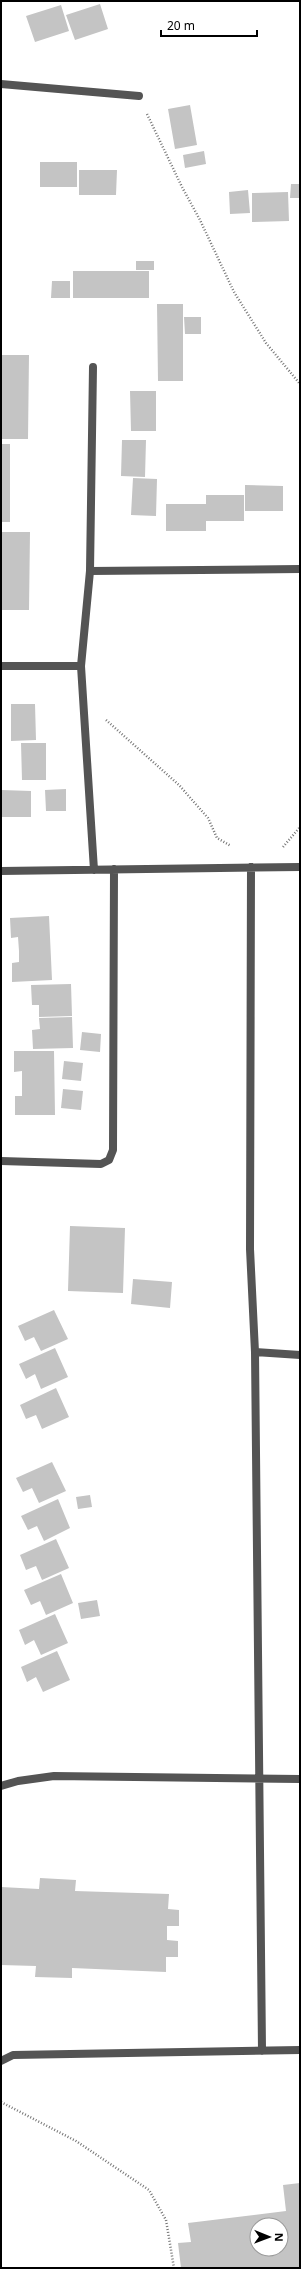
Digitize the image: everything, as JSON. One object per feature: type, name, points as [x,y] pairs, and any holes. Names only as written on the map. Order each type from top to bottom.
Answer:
[{"type":"street","points":[[1,84],[139,96]]},
{"type":"street","points":[[93,367],[90,571],[81,666],[94,870]]},
{"type":"street","points":[[90,571],[300,569]]},
{"type":"street","points":[[1,666],[81,666]]},
{"type":"street","points":[[251,867],[250,1249],[255,1352],[262,2050]]},
{"type":"street","points":[[1,871],[300,867]]},
{"type":"street","points":[[1,1161],[101,1164],[109,1160],[113,1150],[114,869]]},
{"type":"street","points":[[255,1352],[300,1355]]},
{"type":"street","points":[[1,1786],[18,1781],[54,1776],[300,1779]]},
{"type":"street","points":[[1,2060],[13,2054],[300,2050]]},
{"type":"path","points":[[139,96],[234,292],[266,343],[300,384]]},
{"type":"path","points":[[83,700],[179,785],[208,818],[217,838],[237,849]]},
{"type":"path","points":[[1,2102],[76,2141],[149,2190],[166,2220],[174,2268]]},
{"type":"building","points":[[100,4],[108,29],[75,40],[66,15]]},
{"type":"building","points":[[61,5],[69,31],[35,42],[26,16]]},
{"type":"building","points":[[190,105],[197,145],[175,149],[168,109]]},
{"type":"building","points":[[204,151],[206,164],[185,168],[183,155]]},
{"type":"building","points":[[40,162],[77,162],[77,187],[40,187]]},
{"type":"building","points":[[79,170],[117,170],[116,195],[79,195]]},
{"type":"building","points":[[291,184],[300,184],[300,198],[290,198]]},
{"type":"building","points":[[248,190],[250,213],[230,214],[229,192]]},
{"type":"building","points":[[288,192],[289,221],[252,222],[252,193]]},
{"type":"building","points":[[136,261],[154,261],[154,270],[136,270]]},
{"type":"building","points":[[73,271],[149,271],[149,298],[73,298]]},
{"type":"building","points":[[52,281],[70,281],[70,298],[51,298]]},
{"type":"building","points":[[157,304],[183,304],[183,381],[158,381]]},
{"type":"building","points":[[184,317],[201,317],[201,334],[185,334]]},
{"type":"building","points":[[1,355],[29,355],[28,439],[1,439]]},
{"type":"building","points":[[130,391],[156,391],[156,431],[131,431]]},
{"type":"building","points":[[122,440],[146,440],[145,477],[121,476]]},
{"type":"building","points":[[1,444],[10,444],[10,522],[1,522]]},
{"type":"building","points":[[133,478],[157,479],[156,516],[131,515]]},
{"type":"building","points":[[245,485],[283,486],[283,511],[245,511]]},
{"type":"building","points":[[206,495],[244,495],[244,521],[206,521]]},
{"type":"building","points":[[166,504],[206,504],[206,531],[166,531]]},
{"type":"building","points":[[2,532],[30,532],[29,610],[2,610]]},
{"type":"building","points":[[11,704],[35,704],[36,740],[11,741]]},
{"type":"building","points":[[21,743],[46,743],[46,780],[22,780]]},
{"type":"building","points":[[66,789],[66,811],[46,811],[45,790]]},
{"type":"building","points":[[1,790],[31,791],[31,817],[1,817]]},
{"type":"building","points":[[49,916],[52,980],[12,982],[12,963],[19,962],[19,951],[18,937],[11,938],[10,918]]},
{"type":"building","points":[[71,984],[72,1016],[39,1017],[39,1005],[32,1005],[31,985]]},
{"type":"building","points":[[72,1017],[73,1048],[33,1049],[32,1030],[40,1029],[39,1018]]},
{"type":"building","points":[[82,1032],[101,1034],[100,1052],[80,1050]]},
{"type":"building","points":[[14,1051],[54,1051],[55,1115],[15,1115],[15,1096],[22,1096],[22,1071],[14,1072]]},
{"type":"building","points":[[64,1061],[83,1063],[81,1081],[62,1079]]},
{"type":"building","points":[[63,1089],[83,1091],[81,1110],[61,1108]]},
{"type":"building","points":[[70,1226],[125,1228],[123,1293],[68,1291]]},
{"type":"building","points":[[133,1279],[172,1282],[170,1308],[131,1304]]},
{"type":"building","points":[[54,1310],[68,1339],[41,1351],[34,1337],[25,1341],[18,1326]]},
{"type":"building","points":[[55,1348],[68,1377],[41,1389],[35,1374],[26,1379],[19,1364]]},
{"type":"building","points":[[56,1388],[69,1417],[42,1429],[36,1415],[26,1419],[20,1405]]},
{"type":"building","points":[[52,1462],[66,1491],[39,1503],[32,1488],[23,1492],[16,1478]]},
{"type":"building","points":[[90,1495],[92,1507],[78,1509],[76,1497]]},
{"type":"building","points":[[58,1499],[70,1528],[44,1541],[37,1526],[28,1530],[21,1516]]},
{"type":"building","points":[[56,1539],[69,1568],[42,1580],[36,1566],[26,1570],[20,1555]]},
{"type":"building","points":[[61,1574],[73,1603],[46,1615],[40,1601],[31,1605],[24,1590]]},
{"type":"building","points":[[97,1600],[100,1616],[81,1619],[78,1603]]},
{"type":"building","points":[[55,1614],[68,1643],[41,1655],[34,1640],[25,1645],[19,1630]]},
{"type":"building","points":[[57,1651],[70,1680],[43,1692],[36,1677],[27,1682],[21,1667]]},
{"type":"building","points":[[40,1878],[76,1880],[75,1891],[169,1894],[168,1909],[179,1910],[179,1926],[167,1926],[167,1940],[178,1941],[178,1957],[166,1957],[166,1972],[72,1968],[72,1978],[35,1977],[36,1966],[1,1965],[1,1887],[39,1889]]},
{"type":"building","points":[[300,2183],[300,2268],[181,2268],[178,2243],[191,2242],[188,2223],[286,2211],[283,2185]]}]
